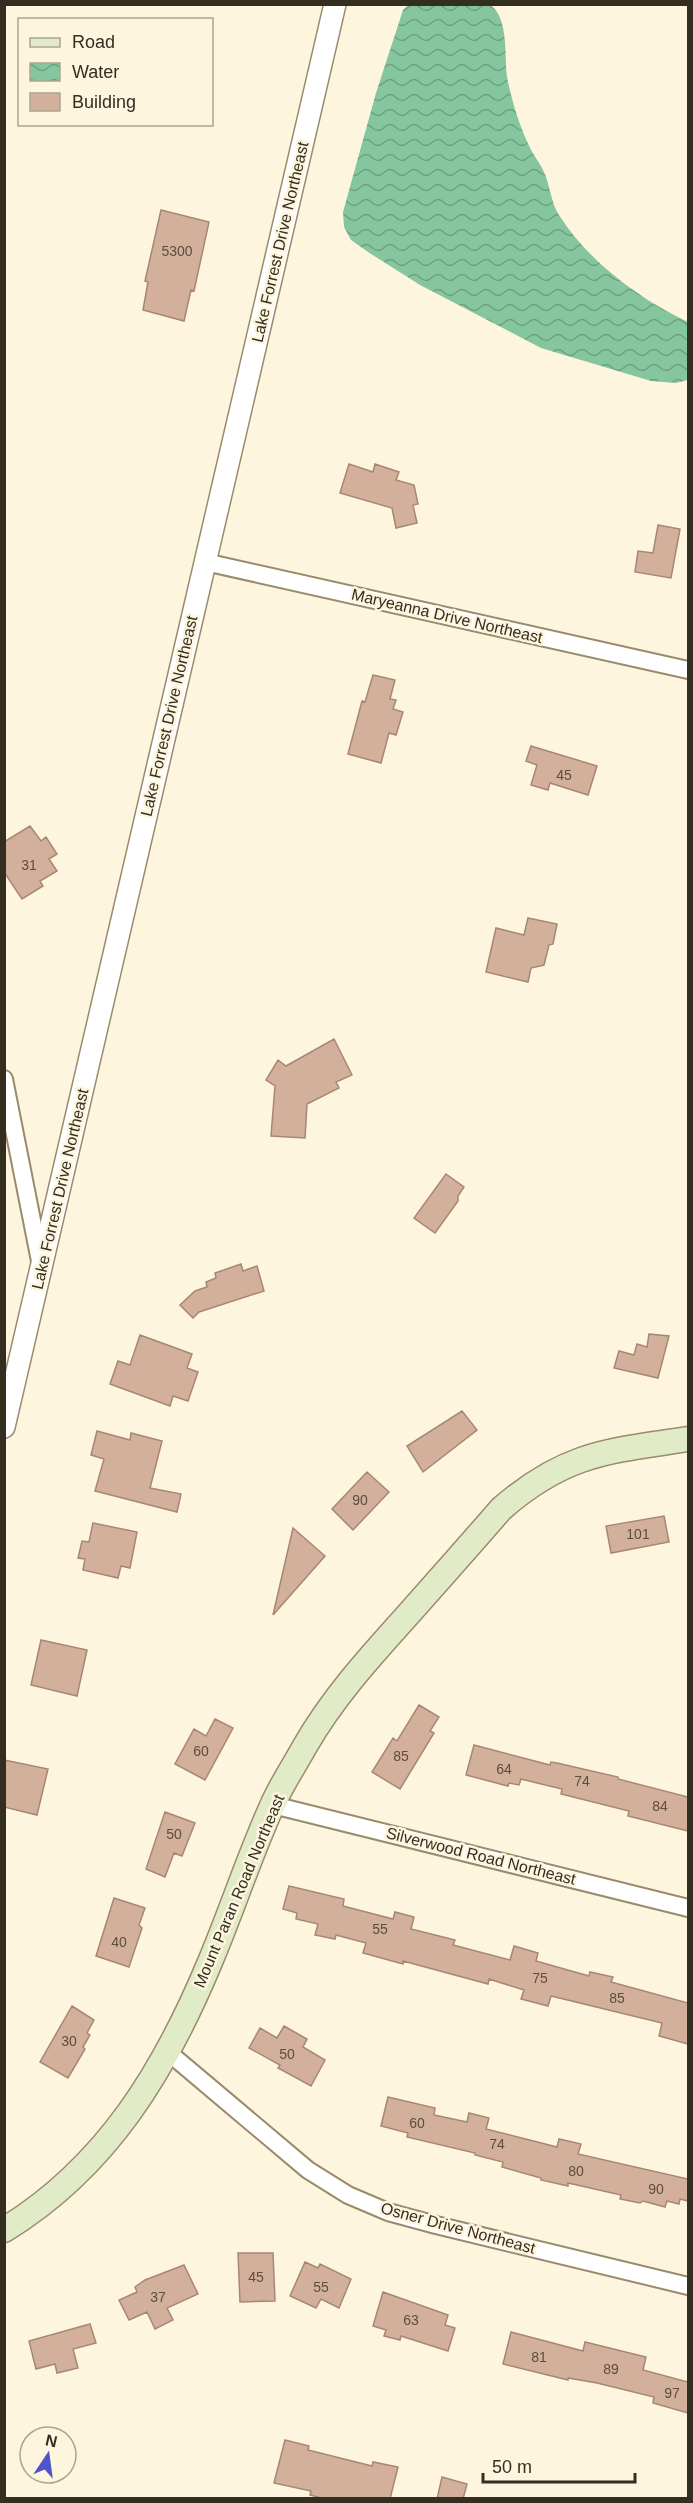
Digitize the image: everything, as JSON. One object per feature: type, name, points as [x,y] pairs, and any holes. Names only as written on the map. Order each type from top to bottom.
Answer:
[{"type":"main road","name":"Mount Paran Road Northeast","points":[[4,2230],[66,2185],[106,2145],[140,2100],[168,2052],[210,1964],[273,1805],[307,1743],[348,1682],[501,1509],[524,1489],[550,1472],[579,1459],[609,1451],[688,1439]]},
{"type":"street","name":"Lake Forrest Drive Northeast","points":[[4,1427],[335,4]]},
{"type":"street","name":"Maryeanna Drive Northeast","points":[[205,562],[688,670]]},
{"type":"street","points":[[4,1079],[42,1268]]},
{"type":"street","name":"Silverwood Road Northeast","points":[[273,1805],[688,1908]]},
{"type":"street","name":"Osner Drive Northeast","points":[[168,2052],[308,2170],[348,2195],[388,2212],[436,2225],[688,2286]]},
{"type":"water","points":[[489,4],[496,11],[501,19],[505,40],[510,91],[523,132],[544,172],[556,210],[584,248],[616,277],[651,302],[688,322],[688,380],[676,383],[651,381],[541,348],[420,285],[351,240],[344,227],[343,212],[376,93],[403,10],[408,5]]},
{"type":"building","points":[[161,210],[209,222],[194,291],[191,290],[184,321],[143,310],[148,282],[145,281]]},
{"type":"building","points":[[349,464],[373,472],[375,464],[399,472],[396,480],[414,485],[418,504],[413,505],[417,523],[396,528],[392,508],[340,493]]},
{"type":"building","points":[[658,525],[680,529],[671,578],[635,572],[638,551],[653,553]]},
{"type":"building","points":[[373,675],[395,680],[390,699],[396,700],[393,709],[403,712],[396,735],[389,733],[381,763],[348,754],[362,701],[365,702]]},
{"type":"building","points":[[531,746],[597,766],[588,795],[550,783],[548,790],[531,785],[537,765],[526,761]]},
{"type":"building","points":[[30,826],[41,841],[46,837],[57,854],[49,859],[57,871],[40,881],[43,886],[22,899],[4,872],[4,842]]},
{"type":"building","points":[[528,918],[557,924],[553,944],[549,945],[544,965],[531,968],[528,982],[486,972],[496,928],[524,935]]},
{"type":"building","points":[[334,1039],[352,1075],[336,1082],[339,1088],[307,1104],[305,1138],[271,1136],[275,1086],[266,1080],[278,1060],[286,1066]]},
{"type":"building","points":[[446,1174],[464,1187],[458,1196],[458,1201],[435,1233],[414,1218]]},
{"type":"building","points":[[241,1264],[243,1271],[257,1266],[264,1291],[199,1312],[193,1318],[180,1305],[195,1291],[207,1287],[206,1282],[216,1278],[215,1273]]},
{"type":"building","points":[[649,1334],[669,1336],[658,1378],[614,1368],[619,1351],[634,1355],[637,1344],[647,1347]]},
{"type":"building","points":[[140,1335],[192,1354],[187,1368],[198,1372],[188,1401],[173,1396],[170,1406],[110,1384],[118,1361],[130,1365]]},
{"type":"building","points":[[462,1411],[477,1430],[423,1472],[407,1446]]},
{"type":"building","points":[[97,1431],[130,1440],[131,1433],[162,1441],[150,1488],[181,1494],[177,1512],[95,1491],[104,1459],[91,1455]]},
{"type":"building","points":[[367,1472],[389,1492],[353,1530],[332,1509]]},
{"type":"building","points":[[664,1516],[669,1542],[611,1553],[606,1526]]},
{"type":"building","points":[[93,1523],[137,1532],[130,1568],[121,1566],[118,1578],[83,1570],[85,1559],[78,1558],[82,1541],[89,1542]]},
{"type":"building","points":[[293,1528],[325,1556],[273,1615]]},
{"type":"building","points":[[41,1640],[87,1650],[77,1696],[31,1685]]},
{"type":"building","points":[[419,1705],[439,1717],[430,1731],[434,1733],[400,1789],[372,1772],[393,1738],[397,1741]]},
{"type":"building","points":[[215,1719],[233,1728],[205,1780],[175,1764],[194,1729],[206,1736]]},
{"type":"building","points":[[474,1745],[550,1765],[551,1762],[557,1763],[618,1777],[618,1779],[688,1797],[688,1831],[628,1816],[629,1811],[561,1794],[562,1789],[521,1779],[519,1785],[509,1783],[508,1786],[466,1775]]},
{"type":"building","points":[[4,1760],[48,1769],[37,1815],[4,1807]]},
{"type":"building","points":[[165,1812],[195,1823],[182,1856],[174,1853],[165,1877],[146,1869]]},
{"type":"building","points":[[289,1886],[344,1899],[343,1906],[393,1919],[395,1912],[414,1917],[411,1929],[455,1940],[453,1945],[510,1960],[514,1946],[538,1953],[536,1961],[589,1976],[590,1972],[613,1977],[611,1982],[688,2003],[688,2044],[659,2036],[662,2023],[551,1996],[548,2006],[521,1999],[524,1990],[489,1979],[488,1984],[403,1961],[403,1964],[363,1953],[366,1943],[336,1935],[335,1939],[315,1935],[318,1924],[296,1919],[297,1913],[283,1909]]},
{"type":"building","points":[[114,1898],[145,1908],[139,1925],[142,1928],[129,1967],[96,1956]]},
{"type":"building","points":[[72,2006],[94,2020],[87,2033],[90,2035],[83,2047],[85,2049],[68,2078],[40,2062]]},
{"type":"building","points":[[284,2026],[307,2039],[303,2047],[325,2060],[311,2086],[278,2068],[280,2065],[249,2048],[260,2028],[277,2038]]},
{"type":"building","points":[[388,2097],[435,2108],[434,2115],[467,2122],[469,2113],[489,2118],[486,2129],[557,2147],[559,2139],[581,2144],[578,2154],[688,2179],[688,2201],[680,2199],[679,2204],[667,2201],[665,2207],[643,2201],[640,2203],[620,2199],[621,2195],[568,2183],[568,2186],[541,2180],[541,2178],[502,2167],[503,2162],[475,2155],[475,2153],[407,2137],[408,2133],[381,2126]]},
{"type":"building","points":[[238,2253],[273,2253],[275,2301],[240,2302]]},
{"type":"building","points":[[305,2262],[318,2268],[320,2264],[351,2279],[339,2308],[321,2299],[316,2308],[290,2296]]},
{"type":"building","points":[[184,2265],[198,2294],[167,2308],[173,2320],[155,2329],[147,2312],[129,2320],[119,2300],[137,2292],[135,2287],[145,2280]]},
{"type":"building","points":[[383,2292],[448,2315],[445,2325],[455,2328],[448,2351],[401,2336],[400,2340],[384,2336],[386,2330],[373,2326]]},
{"type":"building","points":[[90,2324],[96,2343],[73,2349],[78,2368],[57,2373],[55,2364],[36,2369],[29,2341]]},
{"type":"building","points":[[511,2332],[583,2351],[585,2342],[646,2357],[643,2370],[688,2382],[688,2413],[653,2403],[654,2397],[503,2364]]},
{"type":"building","points":[[285,2440],[309,2446],[308,2450],[372,2466],[373,2462],[398,2467],[390,2499],[325,2499],[310,2495],[311,2491],[274,2483]]},
{"type":"building","points":[[442,2477],[467,2484],[463,2499],[437,2499]]}]
